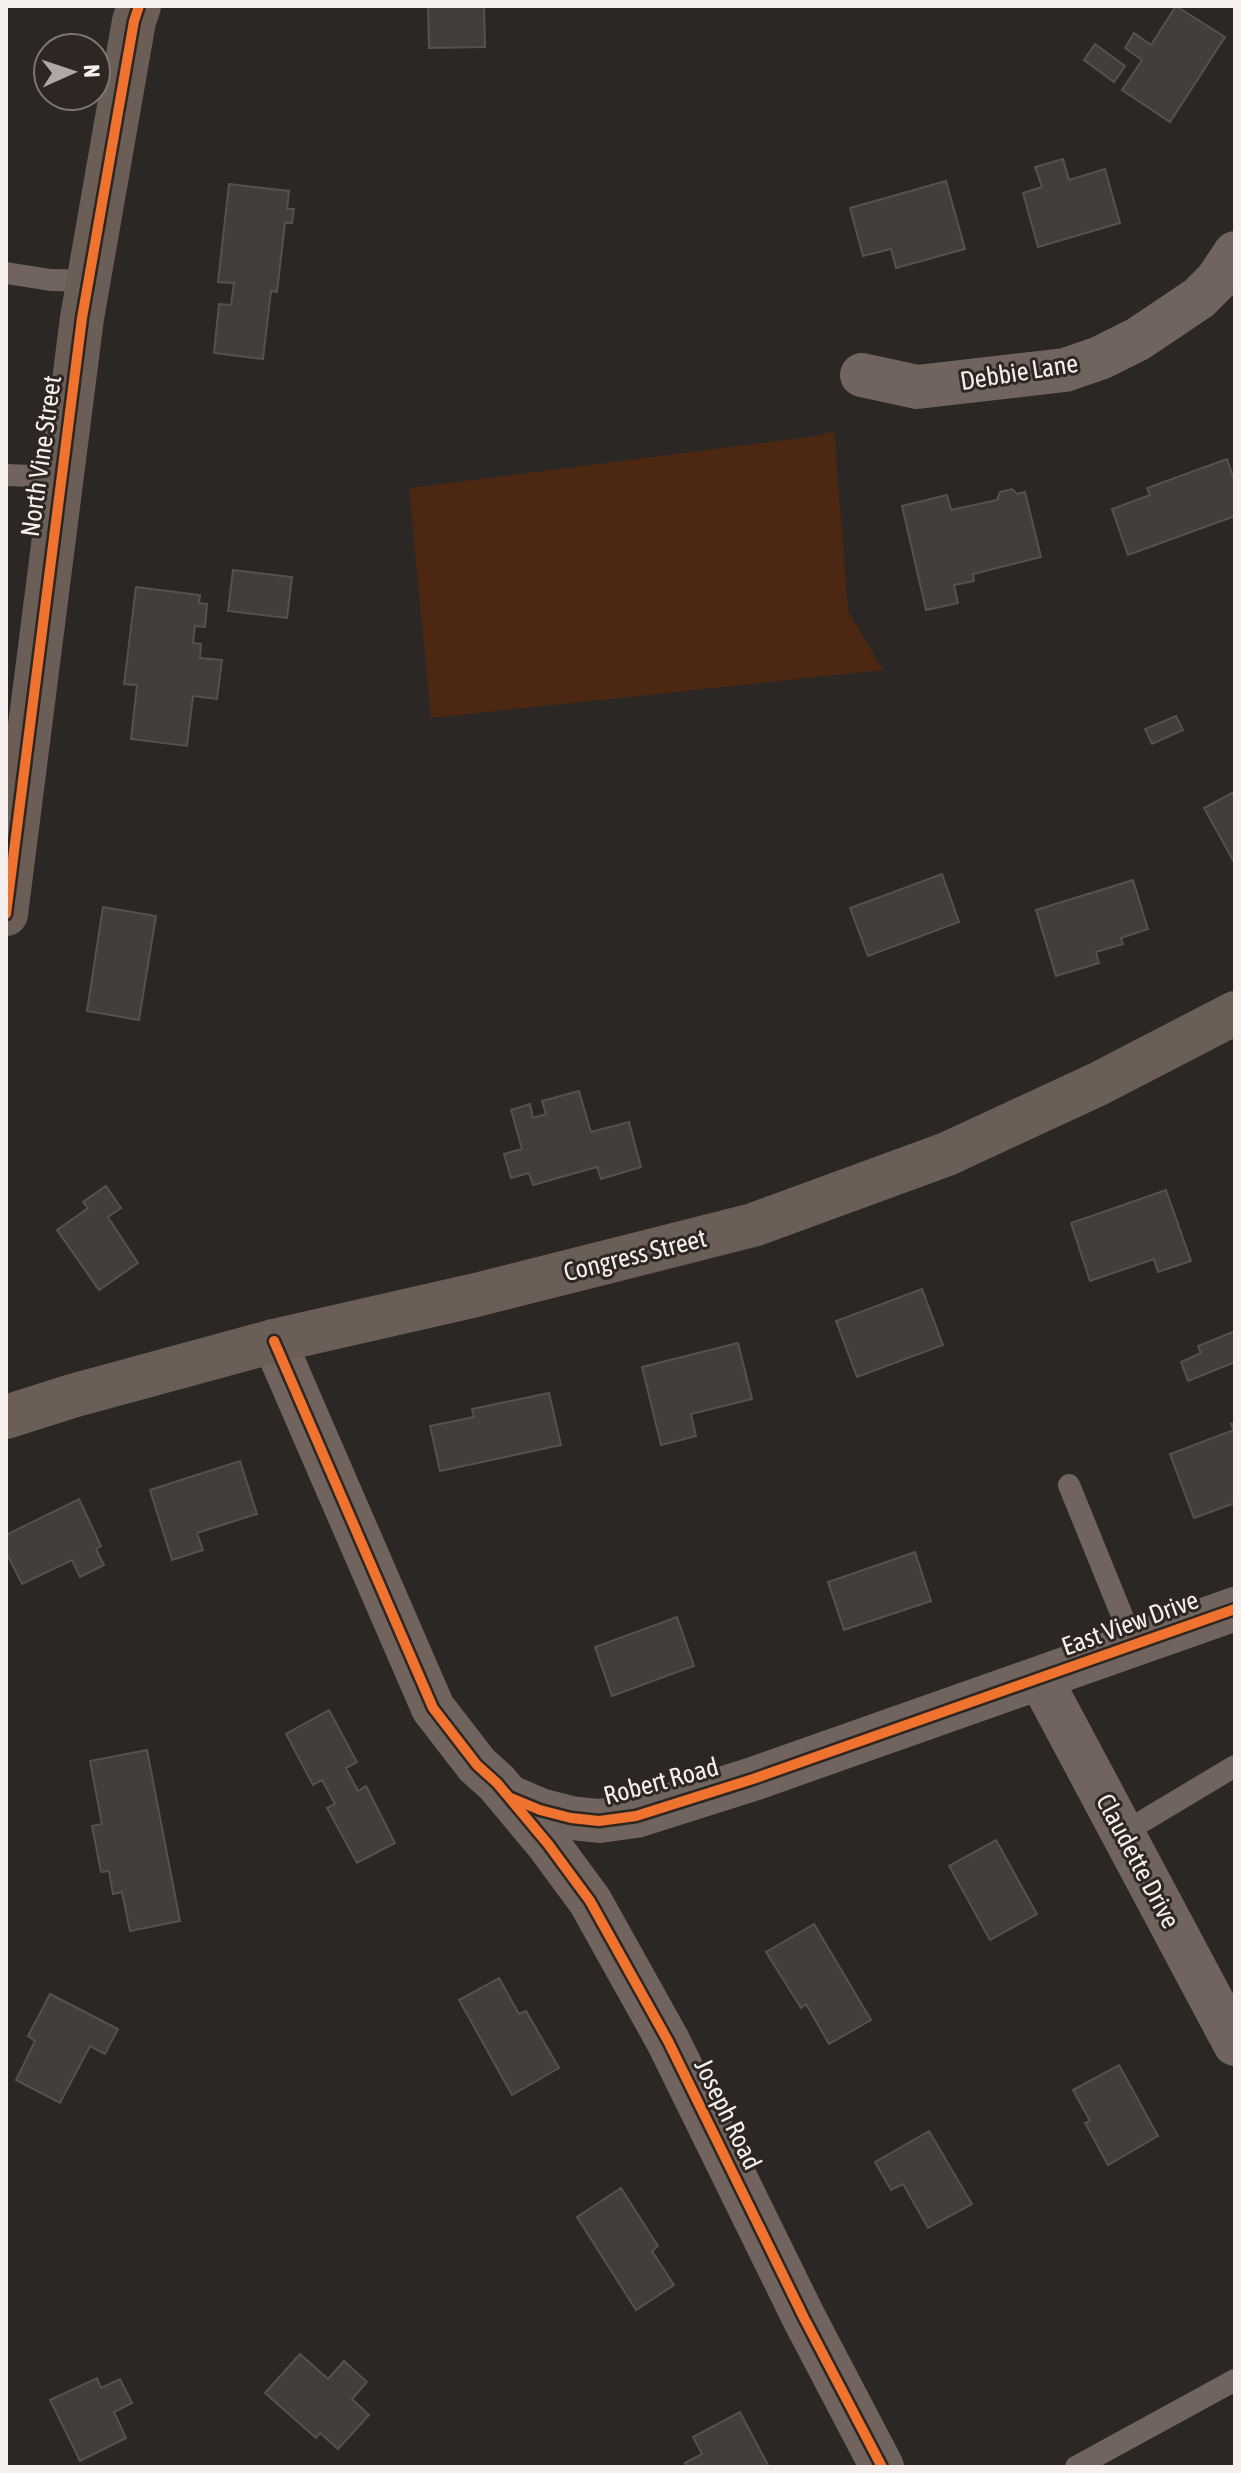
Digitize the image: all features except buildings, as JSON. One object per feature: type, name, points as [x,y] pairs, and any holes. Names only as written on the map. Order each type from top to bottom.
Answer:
[{"type":"main road","name":"North Vine Street","points":[[6,914],[59,477],[87,281],[139,6]]},
{"type":"main road","name":"Congress Street","points":[[6,1417],[84,1392],[274,1341],[476,1295],[753,1225],[947,1154],[1098,1084],[1235,1013]]},
{"type":"street","name":"Debbie Lane","points":[[862,375],[917,387],[1065,370],[1100,358],[1138,339],[1199,298],[1217,280],[1235,253]]},
{"type":"street","name":"Robert Road","points":[[274,1341],[433,1708],[477,1765],[507,1796],[540,1810],[571,1818],[599,1821],[636,1816],[753,1779],[1040,1678]]},
{"type":"street","name":"East View Drive","points":[[1040,1678],[1235,1609]]},
{"type":"street","name":"Claudette Drive","points":[[1040,1678],[1235,2044]]},
{"type":"street","name":"Joseph Road","points":[[507,1796],[590,1901],[668,2041],[804,2318],[882,2467]]},
{"type":"lane","points":[[6,273],[51,280],[87,281]]},
{"type":"lane","points":[[6,475],[59,477]]},
{"type":"lane","points":[[1069,1485],[1134,1645]]},
{"type":"lane","points":[[1123,1833],[1235,1766]]},
{"type":"lane","points":[[1076,2467],[1235,2380]]},
{"type":"shaded area","points":[[834,431],[848,611],[883,670],[431,718],[409,488],[817,436]]},
{"type":"cycle path","points":[[6,914],[82,318],[139,6]]},
{"type":"cycle path","points":[[274,1341],[433,1708],[477,1765],[497,1783],[548,1844],[590,1901],[668,2041],[804,2318],[882,2467]]},
{"type":"cycle path","points":[[511,1798],[571,1818],[599,1821],[636,1816],[753,1779],[1235,1609]]}]
